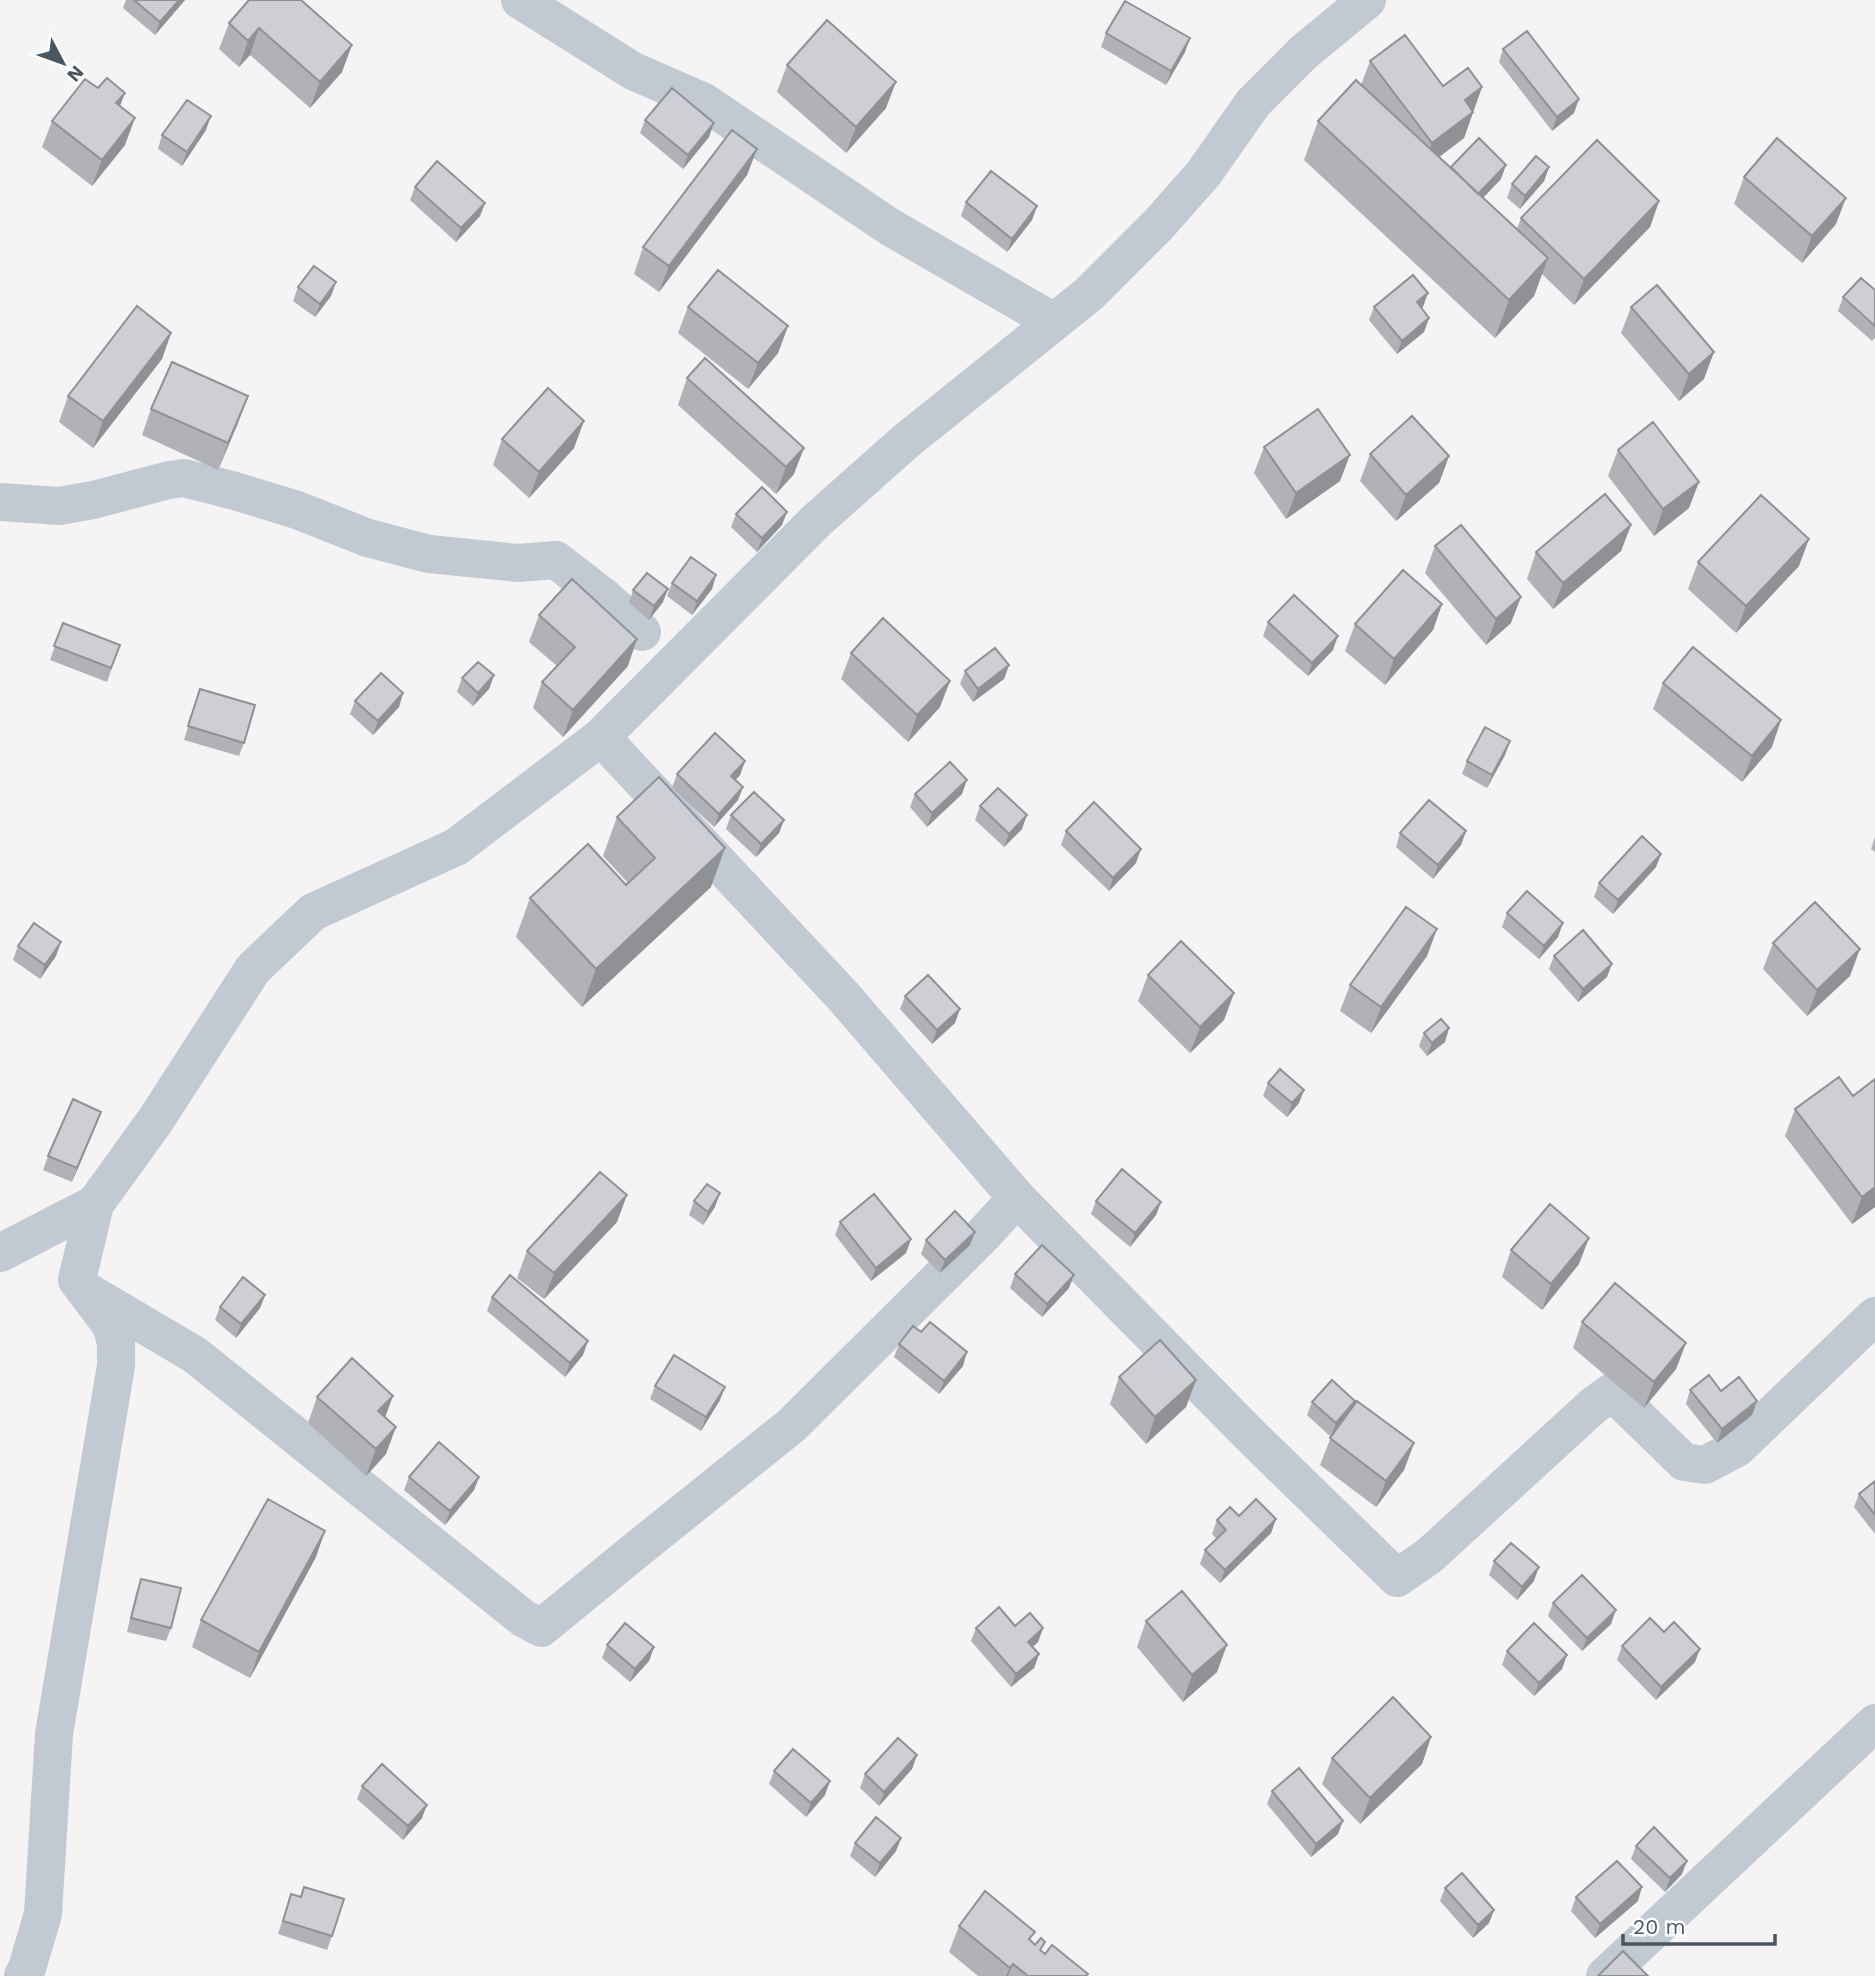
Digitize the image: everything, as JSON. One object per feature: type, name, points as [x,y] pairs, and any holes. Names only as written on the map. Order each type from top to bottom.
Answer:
[{"type":"street","points":[[520,0],[633,71],[704,103],[890,227],[1054,322]]},
{"type":"street","points":[[23,1976],[43,1914],[54,1734],[116,1366],[116,1343],[111,1325],[77,1280],[95,1204],[155,1121],[253,969],[313,912],[456,847],[601,737],[816,521],[906,441],[1089,294],[1159,224],[1204,173],[1253,103],[1304,52],[1367,0]]},
{"type":"street","points":[[0,502],[59,506],[184,478],[297,510],[368,538],[429,554],[518,563],[556,560],[605,598],[642,632]]},
{"type":"street","points":[[601,737],[843,996],[1017,1198],[1251,1436],[1397,1578],[1429,1556],[1594,1405],[1612,1392],[1684,1462],[1705,1465],[1737,1448],[1875,1316]]},
{"type":"street","points":[[85,1290],[195,1355],[513,1610],[541,1629],[792,1425],[1017,1198]]},
{"type":"street","points":[[0,1253],[95,1204]]},
{"type":"street","points":[[1605,1976],[1875,1723]]},
{"type":"building","points":[[134,0],[179,0],[160,22]]},
{"type":"building","points":[[249,0],[301,0],[352,45],[320,82],[259,28],[248,41],[229,23]]},
{"type":"building","points":[[1125,1],[1190,38],[1171,71],[1106,33]]},
{"type":"building","points":[[827,20],[896,82],[856,127],[787,65]]},
{"type":"building","points":[[1527,31],[1579,99],[1557,117],[1503,49]]},
{"type":"building","points":[[1405,35],[1443,86],[1468,68],[1482,87],[1465,100],[1473,112],[1432,143],[1370,61]]},
{"type":"building","points":[[107,78],[125,93],[116,103],[135,118],[102,160],[52,121],[85,79],[98,88]]},
{"type":"building","points":[[1356,80],[1548,258],[1509,300],[1318,121]]},
{"type":"building","points":[[672,88],[714,123],[688,155],[645,120]]},
{"type":"building","points":[[187,100],[211,116],[187,152],[162,135]]},
{"type":"building","points":[[732,130],[757,149],[669,266],[643,247]]},
{"type":"building","points":[[1479,138],[1506,165],[1478,194],[1451,167]]},
{"type":"building","points":[[1777,138],[1846,198],[1812,236],[1744,177]]},
{"type":"building","points":[[1597,140],[1659,201],[1584,279],[1521,218]]},
{"type":"building","points":[[1536,156],[1549,167],[1525,196],[1512,184]]},
{"type":"building","points":[[437,161],[485,203],[461,228],[415,187]]},
{"type":"building","points":[[991,171],[1037,206],[1012,239],[966,202]]},
{"type":"building","points":[[314,266],[336,282],[320,304],[298,287]]},
{"type":"building","points":[[718,270],[788,326],[758,363],[688,307]]},
{"type":"building","points":[[1413,275],[1428,293],[1417,302],[1429,318],[1402,341],[1374,307]]},
{"type":"building","points":[[1861,278],[1875,290],[1875,326],[1843,297]]},
{"type":"building","points":[[1657,285],[1714,352],[1689,374],[1631,307]]},
{"type":"building","points":[[137,306],[171,333],[103,421],[68,396]]},
{"type":"building","points":[[705,358],[804,448],[786,467],[687,378]]},
{"type":"building","points":[[172,362],[248,396],[228,443],[151,409]]},
{"type":"building","points":[[548,388],[584,421],[539,472],[502,439]]},
{"type":"building","points":[[1318,409],[1350,455],[1296,493],[1264,447]]},
{"type":"building","points":[[1412,416],[1449,456],[1406,495],[1370,454]]},
{"type":"building","points":[[1653,422],[1699,482],[1663,509],[1618,450]]},
{"type":"building","points":[[762,487],[787,512],[762,538],[736,514]]},
{"type":"building","points":[[1605,494],[1631,525],[1563,583],[1536,552]]},
{"type":"building","points":[[1761,495],[1809,539],[1746,606],[1698,562]]},
{"type":"building","points":[[1461,525],[1521,597],[1496,619],[1435,546]]},
{"type":"building","points":[[691,557],[716,575],[697,601],[672,583]]},
{"type":"building","points":[[1403,570],[1442,604],[1394,659],[1355,624]]},
{"type":"building","points":[[647,573],[668,589],[654,606],[633,590]]},
{"type":"building","points":[[572,579],[637,639],[573,710],[542,682],[575,647],[539,615]]},
{"type":"building","points":[[1294,595],[1338,636],[1312,663],[1268,622]]},
{"type":"building","points":[[883,618],[950,681],[917,715],[851,653]]},
{"type":"building","points":[[63,623],[120,645],[111,668],[54,646]]},
{"type":"building","points":[[1693,647],[1781,720],[1752,756],[1663,683]]},
{"type":"building","points":[[995,648],[1009,665],[978,689],[965,671]]},
{"type":"building","points":[[478,662],[494,675],[478,693],[462,678]]},
{"type":"building","points":[[381,673],[403,693],[378,721],[355,701]]},
{"type":"building","points":[[200,689],[255,705],[244,743],[188,726]]},
{"type":"building","points":[[1485,727],[1510,741],[1492,775],[1467,761]]},
{"type":"building","points":[[715,733],[745,761],[731,776],[743,787],[719,814],[677,774]]},
{"type":"building","points":[[950,762],[967,780],[932,813],[915,794]]},
{"type":"building","points":[[659,777],[725,848],[596,969],[530,898],[588,844],[626,885],[655,858],[617,817]]},
{"type":"building","points":[[998,788],[1027,815],[1009,834],[980,806]]},
{"type":"building","points":[[754,792],[784,820],[761,844],[731,815]]},
{"type":"building","points":[[1429,800],[1466,831],[1438,865],[1400,833]]},
{"type":"building","points":[[1094,802],[1141,849],[1113,878],[1066,831]]},
{"type":"building","points":[[1642,836],[1661,854],[1618,900],[1599,883]]},
{"type":"building","points":[[1527,891],[1563,923],[1544,946],[1507,913]]},
{"type":"building","points":[[1815,902],[1860,949],[1817,990],[1773,943]]},
{"type":"building","points":[[1406,907],[1437,929],[1381,1007],[1350,985]]},
{"type":"building","points":[[34,923],[61,942],[45,965],[18,946]]},
{"type":"building","points":[[1583,930],[1612,964],[1583,989],[1554,956]]},
{"type":"building","points":[[1181,941],[1234,993],[1200,1027],[1148,975]]},
{"type":"building","points":[[928,975],[960,1009],[937,1030],[905,996]]},
{"type":"building","points":[[1441,1019],[1449,1028],[1432,1043],[1424,1033]]},
{"type":"building","points":[[1280,1069],[1304,1090],[1292,1103],[1268,1083]]},
{"type":"building","points":[[1839,1077],[1853,1096],[1875,1079],[1875,1187],[1862,1197],[1795,1109]]},
{"type":"building","points":[[73,1099],[101,1112],[77,1168],[48,1156]]},
{"type":"building","points":[[1122,1169],[1161,1202],[1135,1233],[1096,1201]]},
{"type":"building","points":[[600,1172],[627,1195],[554,1273],[527,1251]]},
{"type":"building","points":[[707,1184],[720,1193],[708,1212],[694,1201]]},
{"type":"building","points":[[874,1194],[911,1239],[876,1268],[840,1222]]},
{"type":"building","points":[[1550,1204],[1589,1238],[1551,1284],[1511,1250]]},
{"type":"building","points":[[955,1211],[975,1232],[945,1260],[926,1240]]},
{"type":"building","points":[[1042,1245],[1074,1275],[1047,1304],[1015,1274]]},
{"type":"building","points":[[510,1275],[588,1341],[570,1363],[492,1297]]},
{"type":"building","points":[[243,1277],[265,1295],[241,1324],[220,1307]]},
{"type":"building","points":[[1615,1283],[1686,1343],[1654,1382],[1582,1322]]},
{"type":"building","points":[[930,1322],[967,1352],[944,1381],[899,1344],[913,1326],[921,1332]]},
{"type":"building","points":[[1160,1340],[1196,1380],[1155,1417],[1119,1377]]},
{"type":"building","points":[[674,1355],[725,1387],[706,1417],[655,1386]]},
{"type":"building","points":[[352,1358],[393,1396],[378,1411],[396,1427],[376,1449],[317,1397]]},
{"type":"building","points":[[1709,1375],[1721,1391],[1739,1377],[1757,1401],[1722,1429],[1690,1390]]},
{"type":"building","points":[[1332,1380],[1355,1401],[1336,1423],[1312,1402]]},
{"type":"building","points":[[1357,1401],[1414,1443],[1386,1481],[1330,1438]]},
{"type":"building","points":[[439,1442],[479,1477],[450,1511],[409,1477]]},
{"type":"building","points":[[1875,1481],[1875,1515],[1859,1494]]},
{"type":"building","points":[[268,1499],[325,1531],[259,1652],[201,1620]]},
{"type":"building","points":[[1256,1499],[1276,1519],[1225,1570],[1205,1550],[1226,1530],[1217,1520],[1230,1507],[1239,1516]]},
{"type":"building","points":[[1511,1543],[1539,1567],[1522,1587],[1494,1561]]},
{"type":"building","points":[[1582,1575],[1616,1610],[1587,1638],[1553,1603]]},
{"type":"building","points":[[141,1579],[181,1588],[171,1628],[131,1618]]},
{"type":"building","points":[[1182,1591],[1227,1645],[1192,1675],[1146,1621]]},
{"type":"building","points":[[999,1607],[1015,1626],[1030,1613],[1043,1628],[1028,1642],[1039,1654],[1016,1674],[976,1628]]},
{"type":"building","points":[[1650,1618],[1664,1632],[1674,1622],[1700,1649],[1661,1687],[1622,1646]]},
{"type":"building","points":[[625,1623],[654,1647],[635,1669],[607,1645]]},
{"type":"building","points":[[1534,1623],[1567,1655],[1539,1683],[1507,1651]]},
{"type":"building","points":[[1393,1697],[1431,1737],[1370,1798],[1332,1758]]},
{"type":"building","points":[[898,1738],[917,1755],[884,1792],[865,1774]]},
{"type":"building","points":[[793,1749],[830,1781],[811,1803],[774,1771]]},
{"type":"building","points":[[382,1764],[427,1805],[408,1826],[362,1786]]},
{"type":"building","points":[[1299,1768],[1343,1821],[1316,1844],[1272,1791]]},
{"type":"building","points":[[876,1817],[901,1838],[880,1863],[855,1843]]},
{"type":"building","points":[[1654,1827],[1687,1861],[1670,1878],[1636,1846]]},
{"type":"building","points":[[1617,1861],[1642,1887],[1600,1924],[1576,1897]]},
{"type":"building","points":[[1462,1873],[1494,1910],[1478,1925],[1445,1888]]},
{"type":"building","points":[[304,1887],[344,1899],[332,1936],[283,1921],[291,1894],[301,1897]]},
{"type":"building","points":[[985,1891],[1035,1932],[1029,1939],[1035,1945],[1041,1938],[1045,1942],[1040,1950],[1045,1954],[1052,1945],[1088,1974],[1028,1976],[1013,1964],[1010,1968],[959,1926]]},
{"type":"building","points":[[1623,1951],[1648,1976],[1598,1976]]}]
